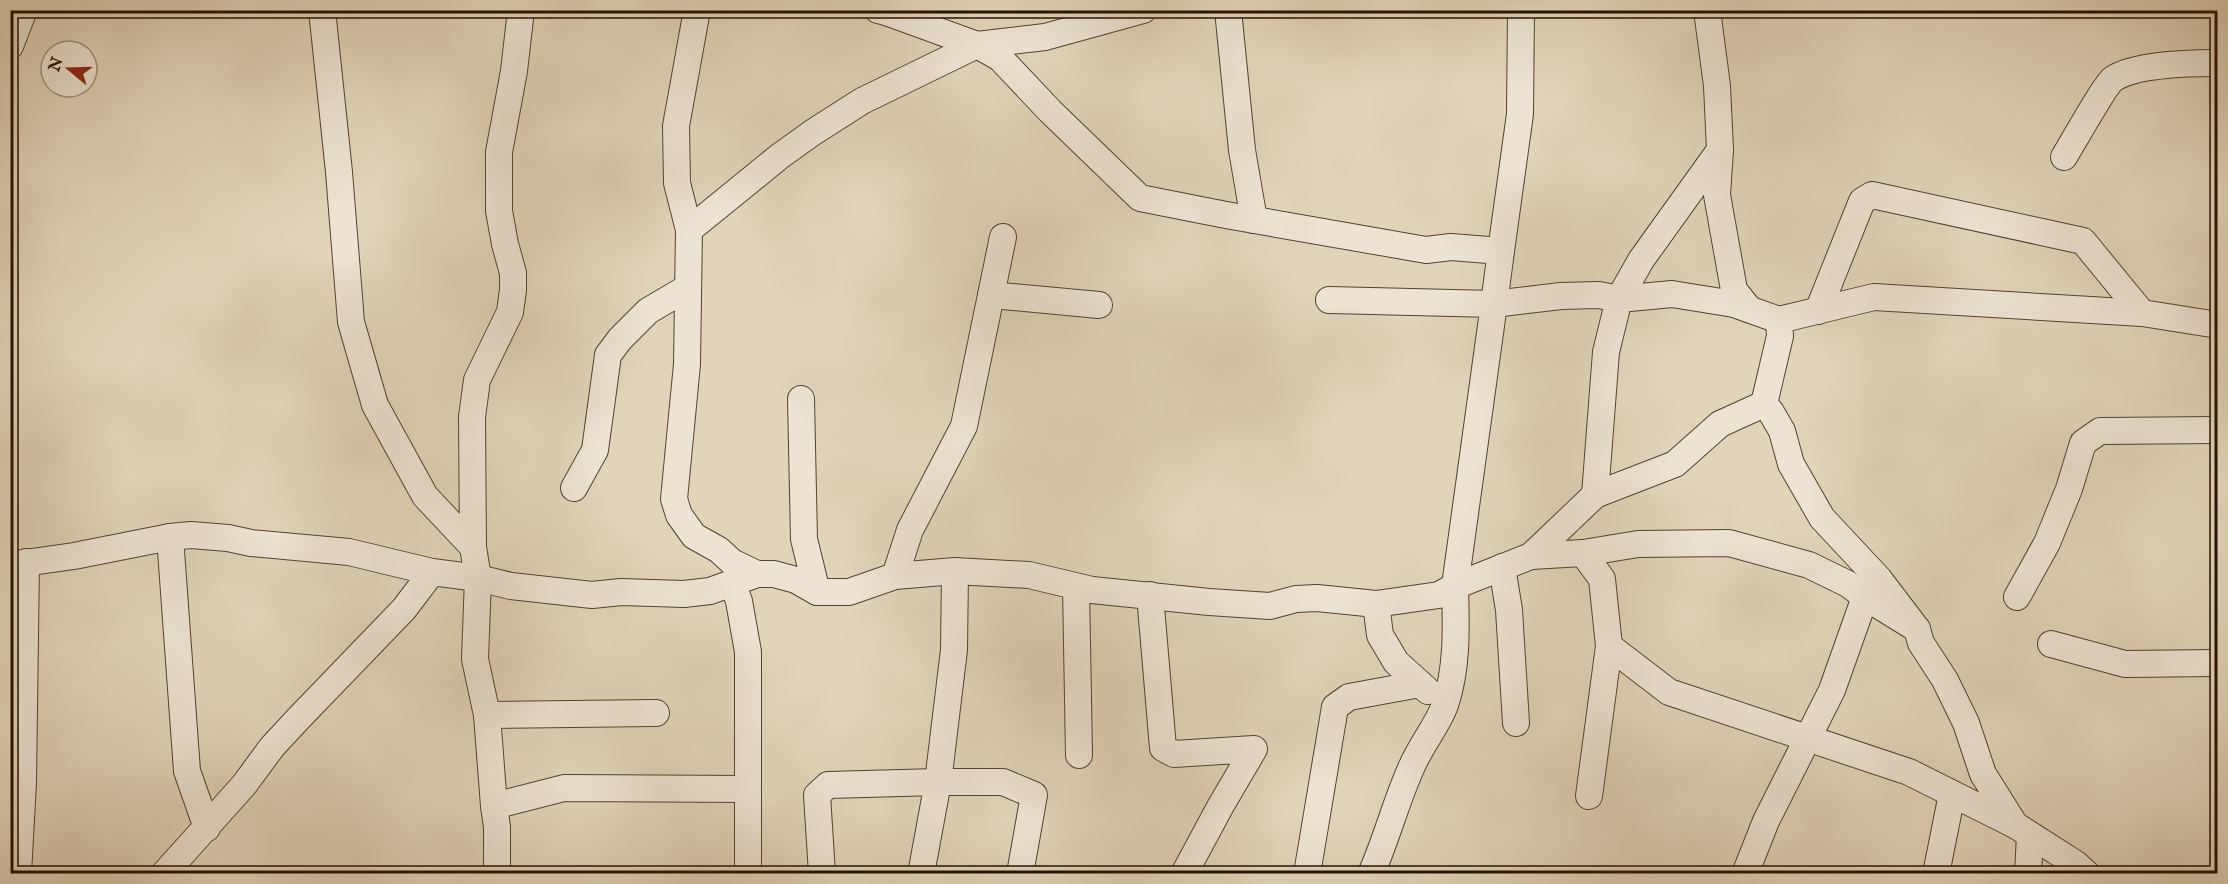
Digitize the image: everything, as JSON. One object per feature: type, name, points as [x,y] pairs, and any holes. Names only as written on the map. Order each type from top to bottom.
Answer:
[{"type":"street","points":[[11,45],[24,10]]},
{"type":"street","points":[[322,10],[339,172],[351,322],[375,405],[424,496],[473,547]]},
{"type":"street","points":[[496,873],[497,827],[487,715],[475,659],[478,578],[473,547],[472,417],[477,380],[510,312],[513,290],[513,273],[499,211],[499,152],[514,71],[520,10]]},
{"type":"street","points":[[697,10],[676,126],[677,183],[689,230],[687,364],[674,499],[679,515],[694,536],[719,550],[732,562],[757,574],[786,576],[817,592],[849,592],[895,576],[955,571],[1029,575],[1076,588],[1209,602],[1270,606],[1296,599],[1317,598],[1376,604],[1439,595],[1455,586],[1531,556],[1583,553],[1638,544],[1729,543],[1809,565],[1848,584],[1917,629]]},
{"type":"street","points":[[878,10],[977,45],[1000,58],[1050,111],[1140,198],[1426,249],[1501,251]]},
{"type":"street","points":[[1227,10],[1242,150],[1254,220]]},
{"type":"street","points":[[1371,873],[1381,852],[1412,766],[1444,705],[1452,672],[1456,630],[1455,586],[1520,114],[1521,10]]},
{"type":"street","points":[[1707,10],[1717,86],[1720,150],[1717,195],[1734,290],[1749,309]]},
{"type":"street","points":[[689,230],[780,156],[822,126],[862,101],[977,45],[1045,38],[1141,11]]},
{"type":"street","points":[[2064,157],[2112,79],[2133,71],[2168,65],[2217,63]]},
{"type":"street","points":[[1596,495],[1606,352],[1619,299],[1641,260],[1720,150]]},
{"type":"street","points":[[1818,311],[1862,201],[1872,195],[2083,241],[2142,313]]},
{"type":"street","points":[[895,576],[910,531],[964,426],[1003,237]]},
{"type":"street","points":[[574,488],[595,450],[608,355],[620,339],[648,311],[687,288]]},
{"type":"street","points":[[1329,300],[1494,304],[1561,296],[1599,295],[1619,299],[1672,294],[1734,304],[1779,320],[1874,297],[2142,313],[2217,325]]},
{"type":"street","points":[[991,295],[1100,304]]},
{"type":"street","points":[[1764,404],[1780,336],[1779,320]]},
{"type":"street","points":[[801,399],[804,539],[817,592]]},
{"type":"street","points":[[1531,556],[1596,495],[1675,464],[1720,424],[1764,404]]},
{"type":"street","points":[[1764,404],[1771,411],[1782,431],[1791,464],[1822,518],[1879,579],[1917,629],[1921,643],[1945,680],[1966,723],[1983,774],[2023,830],[2028,873]]},
{"type":"street","points":[[2017,597],[2048,543],[2069,489],[2083,443],[2100,431],[2217,430]]},
{"type":"street","points":[[18,873],[23,771],[18,564],[191,535],[349,552],[432,572],[592,595],[621,592],[684,594],[710,591],[757,574]]},
{"type":"street","points":[[170,537],[187,771],[207,828]]},
{"type":"street","points":[[1583,553],[1602,579],[1609,646],[1588,796]]},
{"type":"street","points":[[1502,567],[1509,610],[1516,723]]},
{"type":"street","points":[[921,873],[938,782],[954,650],[955,571]]},
{"type":"street","points":[[164,873],[244,785],[278,740],[404,609],[432,572]]},
{"type":"street","points":[[732,583],[739,601],[748,652],[748,873]]},
{"type":"street","points":[[1076,588],[1079,755]]},
{"type":"street","points":[[1150,595],[1163,748],[1174,754],[1254,749],[1184,873]]},
{"type":"street","points":[[1745,873],[1766,821],[1832,690],[1865,597]]},
{"type":"street","points":[[1376,604],[1380,635],[1396,662],[1444,705]]},
{"type":"street","points":[[2051,645],[2124,664],[2217,663]]},
{"type":"street","points":[[1609,646],[1670,692],[1909,772],[2023,830],[2087,873]]},
{"type":"street","points":[[1307,873],[1335,708],[1349,697],[1420,684]]},
{"type":"street","points":[[487,715],[656,713]]},
{"type":"street","points":[[822,873],[817,795],[828,785],[938,782],[1003,782],[1034,795],[1020,873]]},
{"type":"street","points":[[494,806],[564,788],[748,789]]},
{"type":"street","points":[[1936,873],[1952,794]]}]
